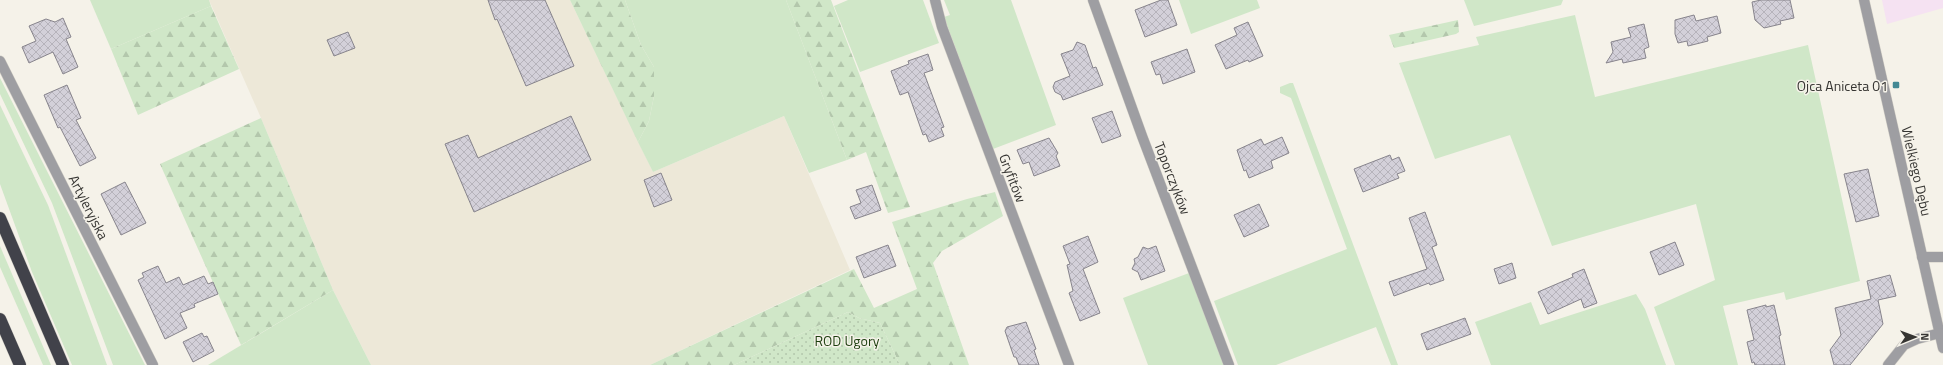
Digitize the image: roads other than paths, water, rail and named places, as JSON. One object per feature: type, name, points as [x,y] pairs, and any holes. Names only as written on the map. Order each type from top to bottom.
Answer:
[{"type":"highway","points":[[0,218],[63,365]]},
{"type":"highway","points":[[0,319],[20,365]]},
{"type":"street","name":"Gryfitów","points":[[935,0],[945,34],[1069,365]]},
{"type":"street","name":"Toporczyków","points":[[1093,0],[1142,136],[1229,365]]},
{"type":"street","name":"Wielkiego Dębu","points":[[1864,0],[1943,348]]},
{"type":"street","name":"Artyleryjska","points":[[0,61],[153,365]]},
{"type":"street","points":[[1922,257],[1943,257]]},
{"type":"street","points":[[1888,365],[1904,345],[1917,339],[1940,333]]},
{"type":"place","name":"Ojca Aniceta 01","points":[[1896,85]]},
{"type":"park label","name":"ROD Ugory","points":[[847,340]]}]
